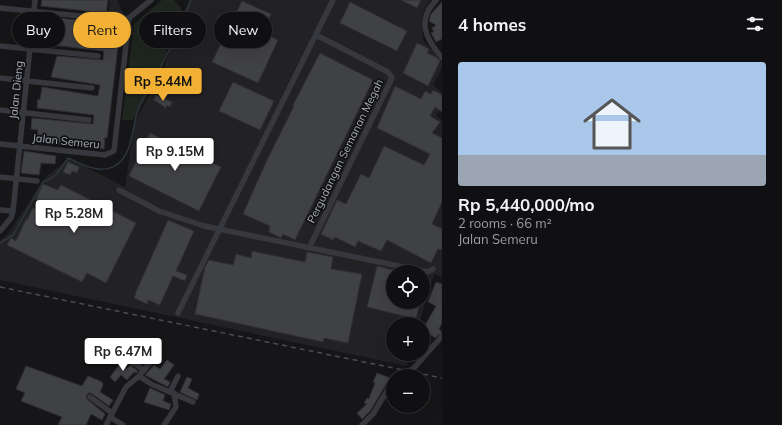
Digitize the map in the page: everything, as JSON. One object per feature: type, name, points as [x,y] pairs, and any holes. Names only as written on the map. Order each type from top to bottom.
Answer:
[{"type":"street","name":"Jalan Dieng","points":[[34,12],[35,0]]},
{"type":"street","points":[[131,16],[151,0]]},
{"type":"street","points":[[178,313],[333,0]]},
{"type":"street","points":[[436,0],[427,13],[425,28],[429,40],[442,58]]},
{"type":"street","points":[[0,8],[34,12]]},
{"type":"street","name":"Pergudangan Semanan Megah","points":[[309,248],[392,78],[388,72],[316,35]]},
{"type":"street","points":[[0,46],[98,56]]},
{"type":"street","name":"Jalan Semeru","points":[[0,144],[105,155],[114,151],[126,48]]},
{"type":"street","name":"Jalan Dieng","points":[[13,211],[30,49]]},
{"type":"street","points":[[0,78],[92,88]]},
{"type":"street","points":[[0,110],[89,120]]},
{"type":"street","points":[[0,177],[37,181]]},
{"type":"street","points":[[119,190],[159,211],[220,229],[428,272],[433,269]]},
{"type":"street","points":[[0,210],[13,211],[11,218],[0,232]]},
{"type":"street","points":[[411,369],[442,336]]},
{"type":"street","points":[[113,352],[128,359],[144,370]]},
{"type":"street","points":[[106,425],[126,387],[153,359]]},
{"type":"street","points":[[138,376],[151,384],[193,402]]},
{"type":"street","points":[[164,425],[176,407],[172,393],[178,376]]},
{"type":"street","points":[[362,425],[377,409],[386,394]]},
{"type":"street","points":[[90,397],[123,425]]},
{"type":"shaded area","points":[[110,0],[117,0],[123,12],[108,12]]},
{"type":"shaded area","points":[[162,0],[174,0],[182,9],[181,12],[148,12]]},
{"type":"shaded area","points":[[189,0],[430,0],[422,16],[423,40],[442,62],[442,68],[433,85],[442,92],[442,105],[436,115],[442,120],[442,277],[434,274],[430,287],[430,265],[386,265],[386,309],[424,309],[421,317],[386,317],[386,361],[408,361],[407,366],[0,280],[0,240],[8,234],[45,178],[69,158],[125,187],[135,121],[163,71],[170,48],[206,48],[206,12],[184,12]]},
{"type":"shaded area","points":[[139,20],[139,48],[168,48],[162,69],[133,120],[122,120],[131,48],[134,24]]},
{"type":"building","points":[[42,0],[108,0],[106,12],[41,6]]},
{"type":"building","points":[[401,0],[421,0],[417,8]]},
{"type":"building","points":[[242,1],[267,12],[237,12]]},
{"type":"building","points":[[350,2],[407,31],[397,51],[340,23]]},
{"type":"building","points":[[442,2],[442,39],[436,42],[431,33],[434,32],[432,28],[436,25],[429,21],[431,14]]},
{"type":"building","points":[[65,19],[73,20],[73,47],[65,46]]},
{"type":"building","points":[[272,37],[278,40],[258,83],[212,62],[219,48],[272,48]]},
{"type":"building","points":[[417,43],[429,49],[427,53],[436,57],[440,61],[428,86],[403,73]]},
{"type":"building","points":[[78,48],[118,48],[107,138],[105,137],[104,149],[37,142],[38,130],[31,129],[32,118],[93,124],[94,115],[37,108],[42,87],[98,96],[100,85],[51,77],[57,56],[103,60],[104,51]]},
{"type":"building","points":[[320,53],[373,80],[295,240],[283,234],[281,238],[269,232],[270,226],[243,214],[267,160],[294,106],[293,105]]},
{"type":"building","points":[[233,82],[274,101],[260,130],[219,111]]},
{"type":"building","points":[[395,86],[421,99],[425,91],[431,94],[433,90],[442,95],[442,112],[435,107],[430,116],[440,122],[432,133],[442,138],[442,202],[432,224],[442,229],[442,250],[438,249],[431,263],[387,240],[381,251],[358,241],[355,247],[335,237],[333,240],[321,234],[337,200],[346,204],[361,174],[369,178],[384,146],[424,165],[430,154],[377,128]]},
{"type":"building","points":[[156,95],[172,102],[170,107],[167,105],[166,108],[154,100]]},
{"type":"building","points":[[150,133],[221,167],[199,211],[129,176]]},
{"type":"building","points":[[24,151],[56,156],[55,164],[41,163],[39,175],[21,173]]},
{"type":"building","points":[[68,162],[79,167],[77,173],[72,171],[70,175],[63,172]]},
{"type":"building","points":[[43,184],[58,190],[61,185],[136,223],[106,283],[87,273],[82,282],[7,245],[11,238],[16,241],[26,219],[27,220],[33,208],[35,209],[38,200],[36,199]]},
{"type":"building","points":[[168,220],[194,231],[176,271],[187,275],[185,281],[173,276],[160,305],[148,300],[147,304],[134,298],[135,294]]},
{"type":"building","points":[[252,251],[305,262],[307,252],[333,257],[331,269],[362,274],[348,343],[324,338],[323,342],[195,314],[205,267],[209,260],[233,265],[236,254],[251,258]]},
{"type":"building","points":[[377,266],[386,268],[386,309],[418,309],[416,317],[408,317],[367,307]]},
{"type":"building","points":[[436,282],[442,284],[442,323],[439,329],[442,332],[435,338],[430,334],[430,317],[436,306],[430,303],[430,297]]},
{"type":"building","points":[[125,338],[135,343],[132,349],[139,355],[144,349],[151,355],[143,364],[130,355],[115,348],[108,347],[112,339],[122,344]]},
{"type":"building","points":[[167,360],[174,365],[164,379],[170,382],[168,387],[145,375],[154,365],[160,369]]},
{"type":"building","points":[[121,363],[127,369],[130,365],[138,371],[136,373],[134,372],[127,380],[121,375],[115,382],[110,377]]},
{"type":"building","points":[[26,366],[82,386],[88,376],[102,382],[103,385],[100,392],[113,400],[109,406],[91,393],[88,393],[86,397],[88,400],[105,414],[102,420],[91,414],[86,425],[58,425],[62,417],[21,401],[25,393],[16,389]]},
{"type":"building","points":[[377,373],[386,376],[386,385],[370,411],[362,419],[357,413],[367,404],[364,403],[367,398],[369,399],[375,383],[373,382]]},
{"type":"building","points":[[187,377],[192,379],[188,388],[199,394],[197,400],[180,392]]},
{"type":"building","points":[[150,388],[165,395],[163,401],[171,404],[169,410],[144,402]]},
{"type":"waterway","points":[[0,243],[13,235],[43,182],[55,176],[68,158],[86,166],[98,169],[110,168],[122,160],[129,147],[140,104],[173,42],[191,0]]},
{"type":"railway","points":[[0,287],[442,378]]}]
